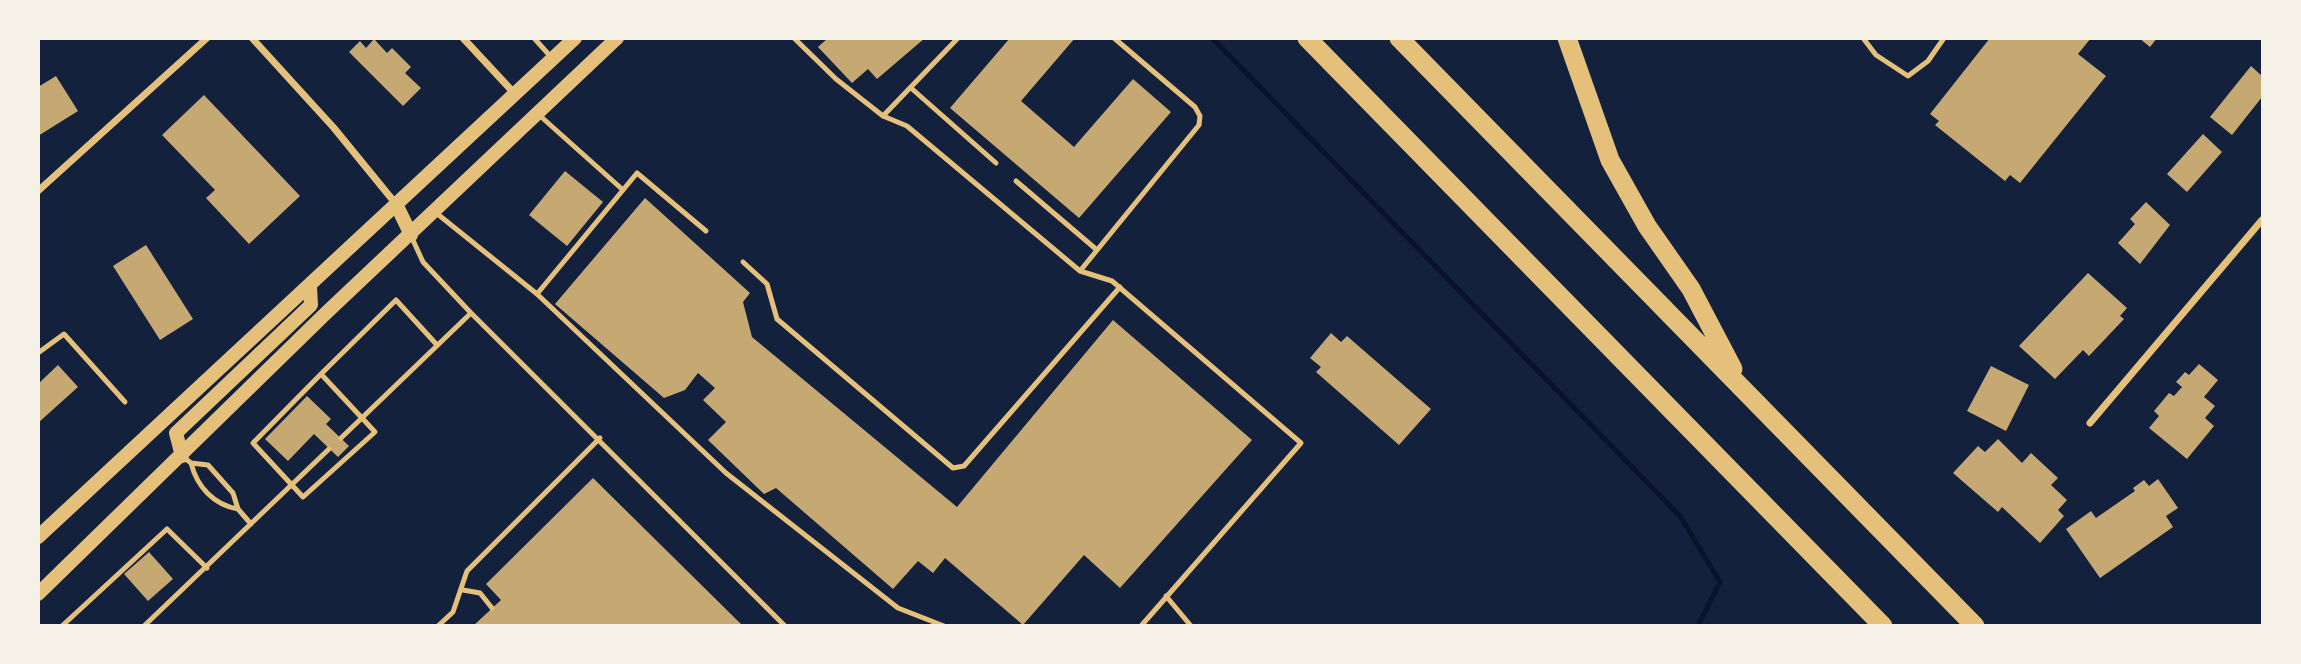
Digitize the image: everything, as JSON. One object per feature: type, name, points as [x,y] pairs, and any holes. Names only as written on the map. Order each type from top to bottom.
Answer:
[{"type":"highway","points":[[1307,38],[1884,625]]},
{"type":"highway","points":[[1399,38],[1975,625]]},
{"type":"highway","points":[[1567,38],[1610,160],[1647,226],[1691,289],[1743,389]]},
{"type":"main road","points":[[38,537],[575,38]]},
{"type":"main road","points":[[38,594],[187,460],[325,314],[617,38]]},
{"type":"main road","points":[[397,206],[411,235]]},
{"type":"main road","points":[[187,460],[176,433],[311,304],[310,287]]},
{"type":"street","points":[[38,191],[207,38]]},
{"type":"street","points":[[252,38],[334,128],[397,206]]},
{"type":"street","points":[[463,38],[516,95]]},
{"type":"street","points":[[2091,423],[2263,220]]},
{"type":"lane","points":[[534,38],[553,59]]},
{"type":"lane","points":[[794,38],[836,79],[883,116],[907,126],[1080,271],[1112,281],[1120,287],[1301,443],[1141,625]]},
{"type":"lane","points":[[883,116],[958,38]]},
{"type":"lane","points":[[1080,271],[1199,125],[1200,116],[1195,107],[1114,38]]},
{"type":"lane","points":[[1863,38],[1876,55],[1908,76],[1928,61],[1944,38]]},
{"type":"lane","points":[[911,88],[996,163]]},
{"type":"lane","points":[[538,114],[623,190]]},
{"type":"lane","points":[[537,294],[637,173],[706,231]]},
{"type":"lane","points":[[1016,181],[1097,250]]},
{"type":"lane","points":[[435,212],[537,294],[726,473],[898,608],[944,625]]},
{"type":"lane","points":[[411,235],[423,262],[471,313],[600,438],[785,625]]},
{"type":"lane","points":[[743,262],[768,284],[777,319],[953,468],[964,466],[1120,287]]},
{"type":"lane","points":[[321,374],[375,432],[303,497],[253,443],[321,374],[396,300],[437,345]]},
{"type":"lane","points":[[341,438],[471,313]]},
{"type":"lane","points":[[38,353],[64,334],[125,402]]},
{"type":"lane","points":[[438,625],[453,612],[463,590],[467,571],[600,438]]},
{"type":"lane","points":[[144,625],[207,568],[329,449]]},
{"type":"lane","points":[[187,460],[195,479],[220,506],[237,509]]},
{"type":"lane","points":[[187,460],[208,465],[233,493],[237,509],[251,524]]},
{"type":"lane","points":[[62,625],[167,529],[207,568]]},
{"type":"lane","points":[[463,590],[480,593],[492,608]]},
{"type":"lane","points":[[1166,596],[1191,625]]},
{"type":"building","points":[[828,38],[925,38],[877,79],[868,69],[852,83],[818,47]]},
{"type":"building","points":[[1010,38],[1075,38],[1021,101],[1074,147],[1133,79],[1171,112],[1079,218],[950,108]]},
{"type":"building","points":[[1990,38],[2091,38],[2078,54],[2106,76],[2020,183],[2010,175],[2005,181],[1935,125],[1939,121],[1930,114]]},
{"type":"building","points":[[2139,38],[2157,38],[2150,47]]},
{"type":"building","points":[[374,39],[387,53],[392,48],[411,67],[405,73],[421,88],[403,106],[349,52],[360,41],[366,48]]},
{"type":"building","points":[[2251,66],[2262,76],[2262,97],[2232,135],[2210,117]]},
{"type":"building","points":[[56,76],[78,111],[38,136],[38,87]]},
{"type":"building","points":[[204,95],[300,196],[249,244],[206,198],[215,190],[162,135]]},
{"type":"building","points":[[2203,134],[2222,152],[2187,192],[2167,174]]},
{"type":"building","points":[[565,171],[603,202],[567,246],[529,215]]},
{"type":"building","points":[[645,198],[750,293],[743,302],[752,337],[957,507],[1113,320],[1252,440],[1120,588],[1084,555],[1023,625],[945,558],[933,573],[918,561],[893,589],[776,488],[764,494],[708,440],[726,422],[703,400],[715,388],[698,373],[685,390],[664,398],[555,304]]},
{"type":"building","points":[[2146,202],[2170,225],[2140,264],[2118,243],[2135,224],[2130,219]]},
{"type":"building","points":[[146,245],[193,319],[160,340],[113,266]]},
{"type":"building","points":[[2088,273],[2127,308],[2120,316],[2124,319],[2089,356],[2083,350],[2055,379],[2019,346]]},
{"type":"building","points":[[1331,333],[1341,342],[1347,336],[1431,409],[1399,445],[1316,372],[1321,367],[1310,358]]},
{"type":"building","points":[[2199,364],[2218,380],[2204,397],[2215,406],[2205,418],[2214,426],[2187,459],[2149,428],[2159,416],[2154,411],[2169,393],[2174,396],[2182,387],[2176,382],[2185,372],[2189,375]]},
{"type":"building","points":[[58,365],[78,387],[38,423],[38,384]]},
{"type":"building","points":[[1991,366],[2029,385],[2006,431],[1967,411]]},
{"type":"building","points":[[307,396],[331,419],[326,424],[349,446],[338,457],[314,434],[288,461],[265,439]]},
{"type":"building","points":[[1998,439],[2022,463],[2031,453],[2058,478],[2051,485],[2067,500],[2058,510],[2064,516],[2040,543],[2002,507],[1998,512],[1953,473],[1978,446],[1985,452]]},
{"type":"building","points":[[593,478],[743,626],[473,626],[501,600],[486,584]]},
{"type":"building","points":[[2158,479],[2178,508],[2166,516],[2173,527],[2100,578],[2066,529],[2091,511],[2096,518],[2135,491],[2133,488],[2144,480],[2149,486]]},
{"type":"building","points":[[149,552],[173,579],[148,601],[124,574]]},
{"type":"waterway","points":[[1212,38],[1680,516],[1720,582],[1698,626]]}]
